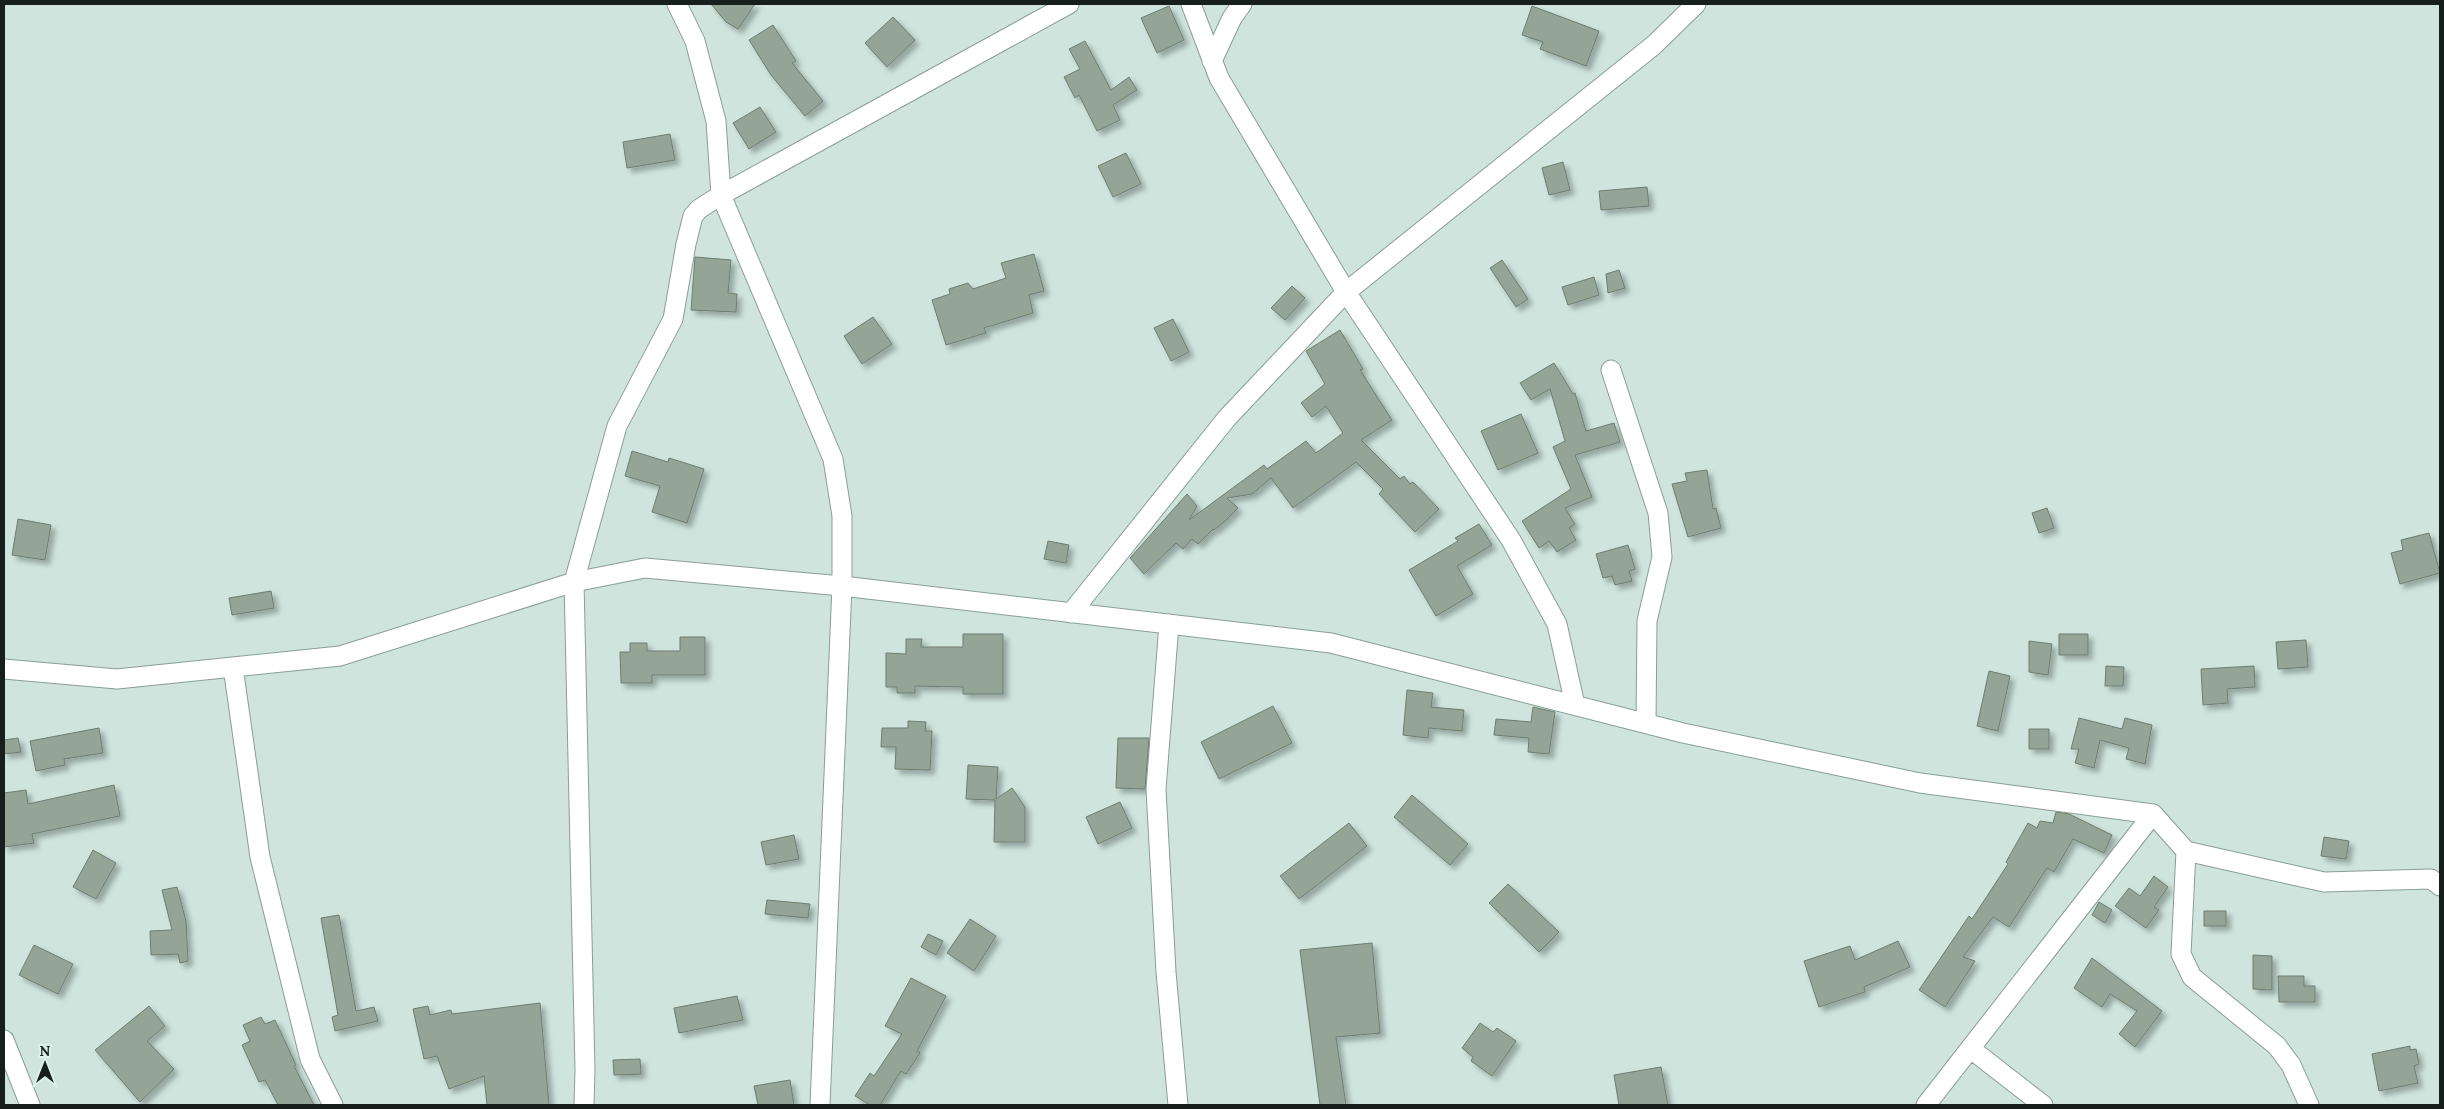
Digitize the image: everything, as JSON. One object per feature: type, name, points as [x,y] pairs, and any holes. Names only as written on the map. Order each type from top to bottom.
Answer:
[{"type":"street","points":[[677,4],[695,41],[716,121],[721,195],[833,459],[842,516],[842,586],[820,1105]]},
{"type":"street","points":[[584,1105],[585,1050],[574,582],[617,426],[673,319],[686,244],[693,216],[699,209],[721,195],[1069,4]]},
{"type":"street","points":[[1192,4],[1219,78],[1346,292],[1511,540],[1557,624],[1575,705]]},
{"type":"street","points":[[1212,61],[1232,18],[1242,4]]},
{"type":"street","points":[[1071,613],[1227,418],[1346,292],[1654,45],[1696,4]]},
{"type":"street","points":[[1612,370],[1658,513],[1662,557],[1647,621],[1646,723]]},
{"type":"street","points":[[4,669],[117,679],[340,656],[574,582],[645,568],[842,586],[1331,643],[1646,723],[1920,783],[2153,814],[2186,851],[2324,882],[2431,879],[2440,886]]},
{"type":"street","points":[[1169,624],[1156,789],[1166,972],[1178,1105]]},
{"type":"street","points":[[233,667],[260,857],[310,1059],[333,1105]]},
{"type":"street","points":[[1926,1105],[2153,814]]},
{"type":"street","points":[[2186,851],[2181,954],[2192,976],[2276,1046],[2291,1065],[2306,1102]]},
{"type":"street","points":[[4,1040],[30,1105]]},
{"type":"street","points":[[1971,1049],[2044,1105]]},
{"type":"building","points":[[711,4],[755,4],[738,29],[726,22]]},
{"type":"building","points":[[1169,6],[1184,40],[1157,53],[1141,18]]},
{"type":"building","points":[[1532,6],[1599,31],[1586,66],[1540,49],[1543,42],[1522,35]]},
{"type":"building","points":[[893,17],[915,40],[887,67],[865,43]]},
{"type":"building","points":[[773,25],[796,61],[792,63],[823,101],[805,116],[771,75],[749,40]]},
{"type":"building","points":[[1085,41],[1111,90],[1129,77],[1137,90],[1113,105],[1120,120],[1097,131],[1079,95],[1075,98],[1064,77],[1080,69],[1069,49]]},
{"type":"building","points":[[760,107],[776,132],[749,149],[733,123]]},
{"type":"building","points":[[670,134],[675,160],[627,168],[623,142]]},
{"type":"building","points":[[1126,153],[1141,184],[1113,197],[1098,166]]},
{"type":"building","points":[[1563,162],[1570,190],[1549,195],[1542,168]]},
{"type":"building","points":[[1647,187],[1649,206],[1601,210],[1599,191]]},
{"type":"building","points":[[1034,254],[1044,291],[1029,295],[1033,313],[984,328],[986,333],[946,345],[932,300],[950,294],[949,289],[968,283],[973,289],[1006,278],[1001,263]]},
{"type":"building","points":[[695,257],[731,260],[728,293],[737,294],[736,312],[691,310]]},
{"type":"building","points":[[1502,260],[1528,299],[1516,307],[1490,268]]},
{"type":"building","points":[[1619,270],[1625,288],[1608,293],[1606,274]]},
{"type":"building","points":[[1594,277],[1599,295],[1568,305],[1562,287]]},
{"type":"building","points":[[1292,286],[1305,298],[1285,320],[1271,308]]},
{"type":"building","points":[[873,317],[892,344],[862,364],[844,336]]},
{"type":"building","points":[[1173,319],[1189,352],[1171,361],[1154,328]]},
{"type":"building","points":[[1340,330],[1363,369],[1360,370],[1392,420],[1361,440],[1400,479],[1404,476],[1410,484],[1413,482],[1439,509],[1415,532],[1379,494],[1383,489],[1356,462],[1293,508],[1271,478],[1252,494],[1227,498],[1238,508],[1224,522],[1213,529],[1198,544],[1192,539],[1183,549],[1176,543],[1144,574],[1130,558],[1187,494],[1197,506],[1189,520],[1264,465],[1267,469],[1306,441],[1316,453],[1343,433],[1326,406],[1312,417],[1301,403],[1325,384],[1306,351]]},
{"type":"building","points":[[1554,363],[1573,394],[1575,393],[1586,431],[1614,423],[1620,442],[1575,455],[1592,497],[1565,508],[1575,524],[1569,528],[1576,540],[1557,552],[1549,541],[1539,548],[1522,521],[1571,489],[1553,447],[1565,441],[1550,389],[1531,400],[1520,383]]},
{"type":"building","points":[[1521,414],[1538,453],[1498,470],[1481,431]]},
{"type":"building","points":[[632,451],[668,462],[669,458],[704,469],[687,523],[652,512],[660,486],[625,476]]},
{"type":"building","points":[[1707,470],[1713,509],[1716,508],[1721,528],[1688,537],[1672,484],[1687,481],[1685,473]]},
{"type":"building","points":[[2047,508],[2054,528],[2039,533],[2032,513]]},
{"type":"building","points":[[18,519],[51,525],[45,560],[12,555]]},
{"type":"building","points":[[1479,524],[1492,545],[1457,566],[1473,594],[1436,616],[1409,570],[1458,541],[1455,538]]},
{"type":"building","points":[[2429,533],[2440,573],[2400,584],[2391,553],[2403,550],[2401,540]]},
{"type":"building","points":[[1048,541],[1069,545],[1066,563],[1044,559]]},
{"type":"building","points":[[1628,545],[1635,569],[1629,571],[1632,581],[1615,585],[1612,576],[1603,578],[1596,554]]},
{"type":"building","points":[[271,591],[274,608],[232,615],[229,598]]},
{"type":"building","points":[[963,634],[1003,634],[1003,694],[963,694],[963,687],[915,686],[915,693],[897,693],[897,687],[886,687],[886,653],[906,654],[906,639],[922,639],[921,647],[963,647]]},
{"type":"building","points":[[2059,634],[2088,634],[2088,655],[2059,655]]},
{"type":"building","points":[[680,637],[705,637],[705,675],[652,675],[652,683],[621,683],[620,652],[630,652],[630,643],[647,643],[647,651],[680,651]]},
{"type":"building","points":[[2306,640],[2308,667],[2278,669],[2276,642]]},
{"type":"building","points":[[2029,641],[2052,644],[2048,675],[2029,672]]},
{"type":"building","points":[[2106,666],[2124,667],[2123,686],[2105,686]]},
{"type":"building","points":[[2254,666],[2255,687],[2227,689],[2228,703],[2203,705],[2201,669]]},
{"type":"building","points":[[1989,671],[2010,676],[1998,731],[1977,726]]},
{"type":"building","points":[[1407,690],[1433,693],[1431,707],[1464,710],[1462,731],[1429,728],[1428,738],[1403,735]]},
{"type":"building","points":[[1273,706],[1292,743],[1219,779],[1201,742]]},
{"type":"building","points":[[1533,707],[1555,712],[1549,754],[1528,752],[1529,738],[1494,735],[1496,719],[1531,722]]},
{"type":"building","points":[[2079,718],[2122,729],[2125,718],[2152,725],[2145,764],[2126,759],[2129,748],[2100,740],[2094,768],[2075,763],[2079,749],[2071,749]]},
{"type":"building","points":[[908,721],[926,722],[925,731],[932,731],[930,770],[895,769],[896,747],[881,747],[882,728],[908,728]]},
{"type":"building","points":[[99,728],[103,753],[64,759],[65,765],[36,771],[30,741]]},
{"type":"building","points":[[2029,729],[2049,729],[2049,749],[2029,749]]},
{"type":"building","points":[[18,738],[21,752],[4,754],[4,740]]},
{"type":"building","points":[[1118,738],[1149,738],[1145,789],[1116,788]]},
{"type":"building","points":[[968,765],[998,767],[996,799],[1012,788],[1025,807],[1025,842],[994,842],[995,800],[966,799]]},
{"type":"building","points":[[114,785],[120,816],[32,834],[34,843],[4,847],[4,793],[26,790],[28,804]]},
{"type":"building","points":[[1412,795],[1468,844],[1450,865],[1394,817]]},
{"type":"building","points":[[1120,802],[1132,828],[1098,844],[1086,817]]},
{"type":"building","points":[[2056,812],[2069,814],[2112,835],[2104,853],[2073,839],[2054,872],[2047,868],[2009,927],[1993,917],[1963,957],[1975,961],[1945,1007],[1919,990],[1969,916],[1972,919],[2008,864],[2006,862],[2028,823],[2037,828],[2040,821],[2053,823]]},
{"type":"building","points":[[1349,823],[1367,846],[1299,899],[1280,876]]},
{"type":"building","points":[[794,835],[799,859],[766,865],[761,842]]},
{"type":"building","points":[[2324,837],[2349,841],[2346,859],[2321,856]]},
{"type":"building","points":[[93,850],[116,863],[96,899],[73,887]]},
{"type":"building","points":[[2154,876],[2168,887],[2154,907],[2159,910],[2146,928],[2115,906],[2129,888],[2140,896]]},
{"type":"building","points":[[1508,884],[1559,932],[1539,952],[1489,903]]},
{"type":"building","points":[[177,887],[186,921],[188,961],[180,963],[178,954],[151,955],[150,931],[172,930],[162,890]]},
{"type":"building","points":[[767,900],[810,904],[808,918],[765,914]]},
{"type":"building","points":[[2099,902],[2112,910],[2105,923],[2092,915]]},
{"type":"building","points":[[2204,911],[2226,911],[2226,926],[2204,926]]},
{"type":"building","points":[[339,915],[356,1011],[374,1007],[378,1021],[335,1031],[332,1017],[338,1015],[321,918]]},
{"type":"building","points":[[970,919],[996,936],[974,971],[947,953]]},
{"type":"building","points":[[928,934],[943,941],[936,955],[921,947]]},
{"type":"building","points":[[1898,941],[1910,967],[1864,987],[1865,992],[1819,1007],[1804,961],[1850,946],[1855,960]]},
{"type":"building","points":[[1372,943],[1380,1033],[1336,1037],[1346,1105],[1320,1105],[1300,950]]},
{"type":"building","points":[[34,945],[73,964],[58,994],[19,975]]},
{"type":"building","points":[[2253,955],[2272,956],[2272,990],[2253,989]]},
{"type":"building","points":[[2092,958],[2162,1011],[2135,1047],[2119,1034],[2137,1011],[2110,994],[2102,1007],[2074,988]]},
{"type":"building","points":[[2278,976],[2304,976],[2304,986],[2315,986],[2315,1002],[2279,1002]]},
{"type":"building","points":[[911,978],[946,996],[917,1051],[920,1053],[906,1074],[901,1071],[880,1105],[870,1105],[855,1096],[870,1073],[874,1076],[902,1034],[885,1026]]},
{"type":"building","points":[[737,996],[743,1020],[679,1033],[674,1008]]},
{"type":"building","points":[[540,1003],[549,1105],[487,1105],[484,1076],[449,1089],[437,1056],[424,1059],[413,1009],[428,1006],[430,1015],[451,1010],[452,1014]]},
{"type":"building","points":[[149,1006],[165,1026],[147,1041],[174,1069],[140,1102],[95,1050]]},
{"type":"building","points":[[261,1017],[265,1024],[275,1020],[296,1065],[294,1066],[314,1105],[278,1105],[265,1080],[259,1082],[242,1045],[250,1041],[243,1025]]},
{"type":"building","points":[[1480,1023],[1493,1032],[1497,1028],[1516,1041],[1492,1076],[1471,1061],[1473,1057],[1462,1048]]},
{"type":"building","points":[[2410,1046],[2410,1050],[2416,1049],[2419,1064],[2414,1066],[2418,1083],[2379,1091],[2372,1054]]},
{"type":"building","points":[[640,1059],[641,1074],[614,1075],[613,1060]]},
{"type":"building","points":[[1661,1067],[1668,1105],[1619,1105],[1614,1075]]},
{"type":"building","points":[[790,1080],[794,1105],[758,1105],[754,1086]]}]
